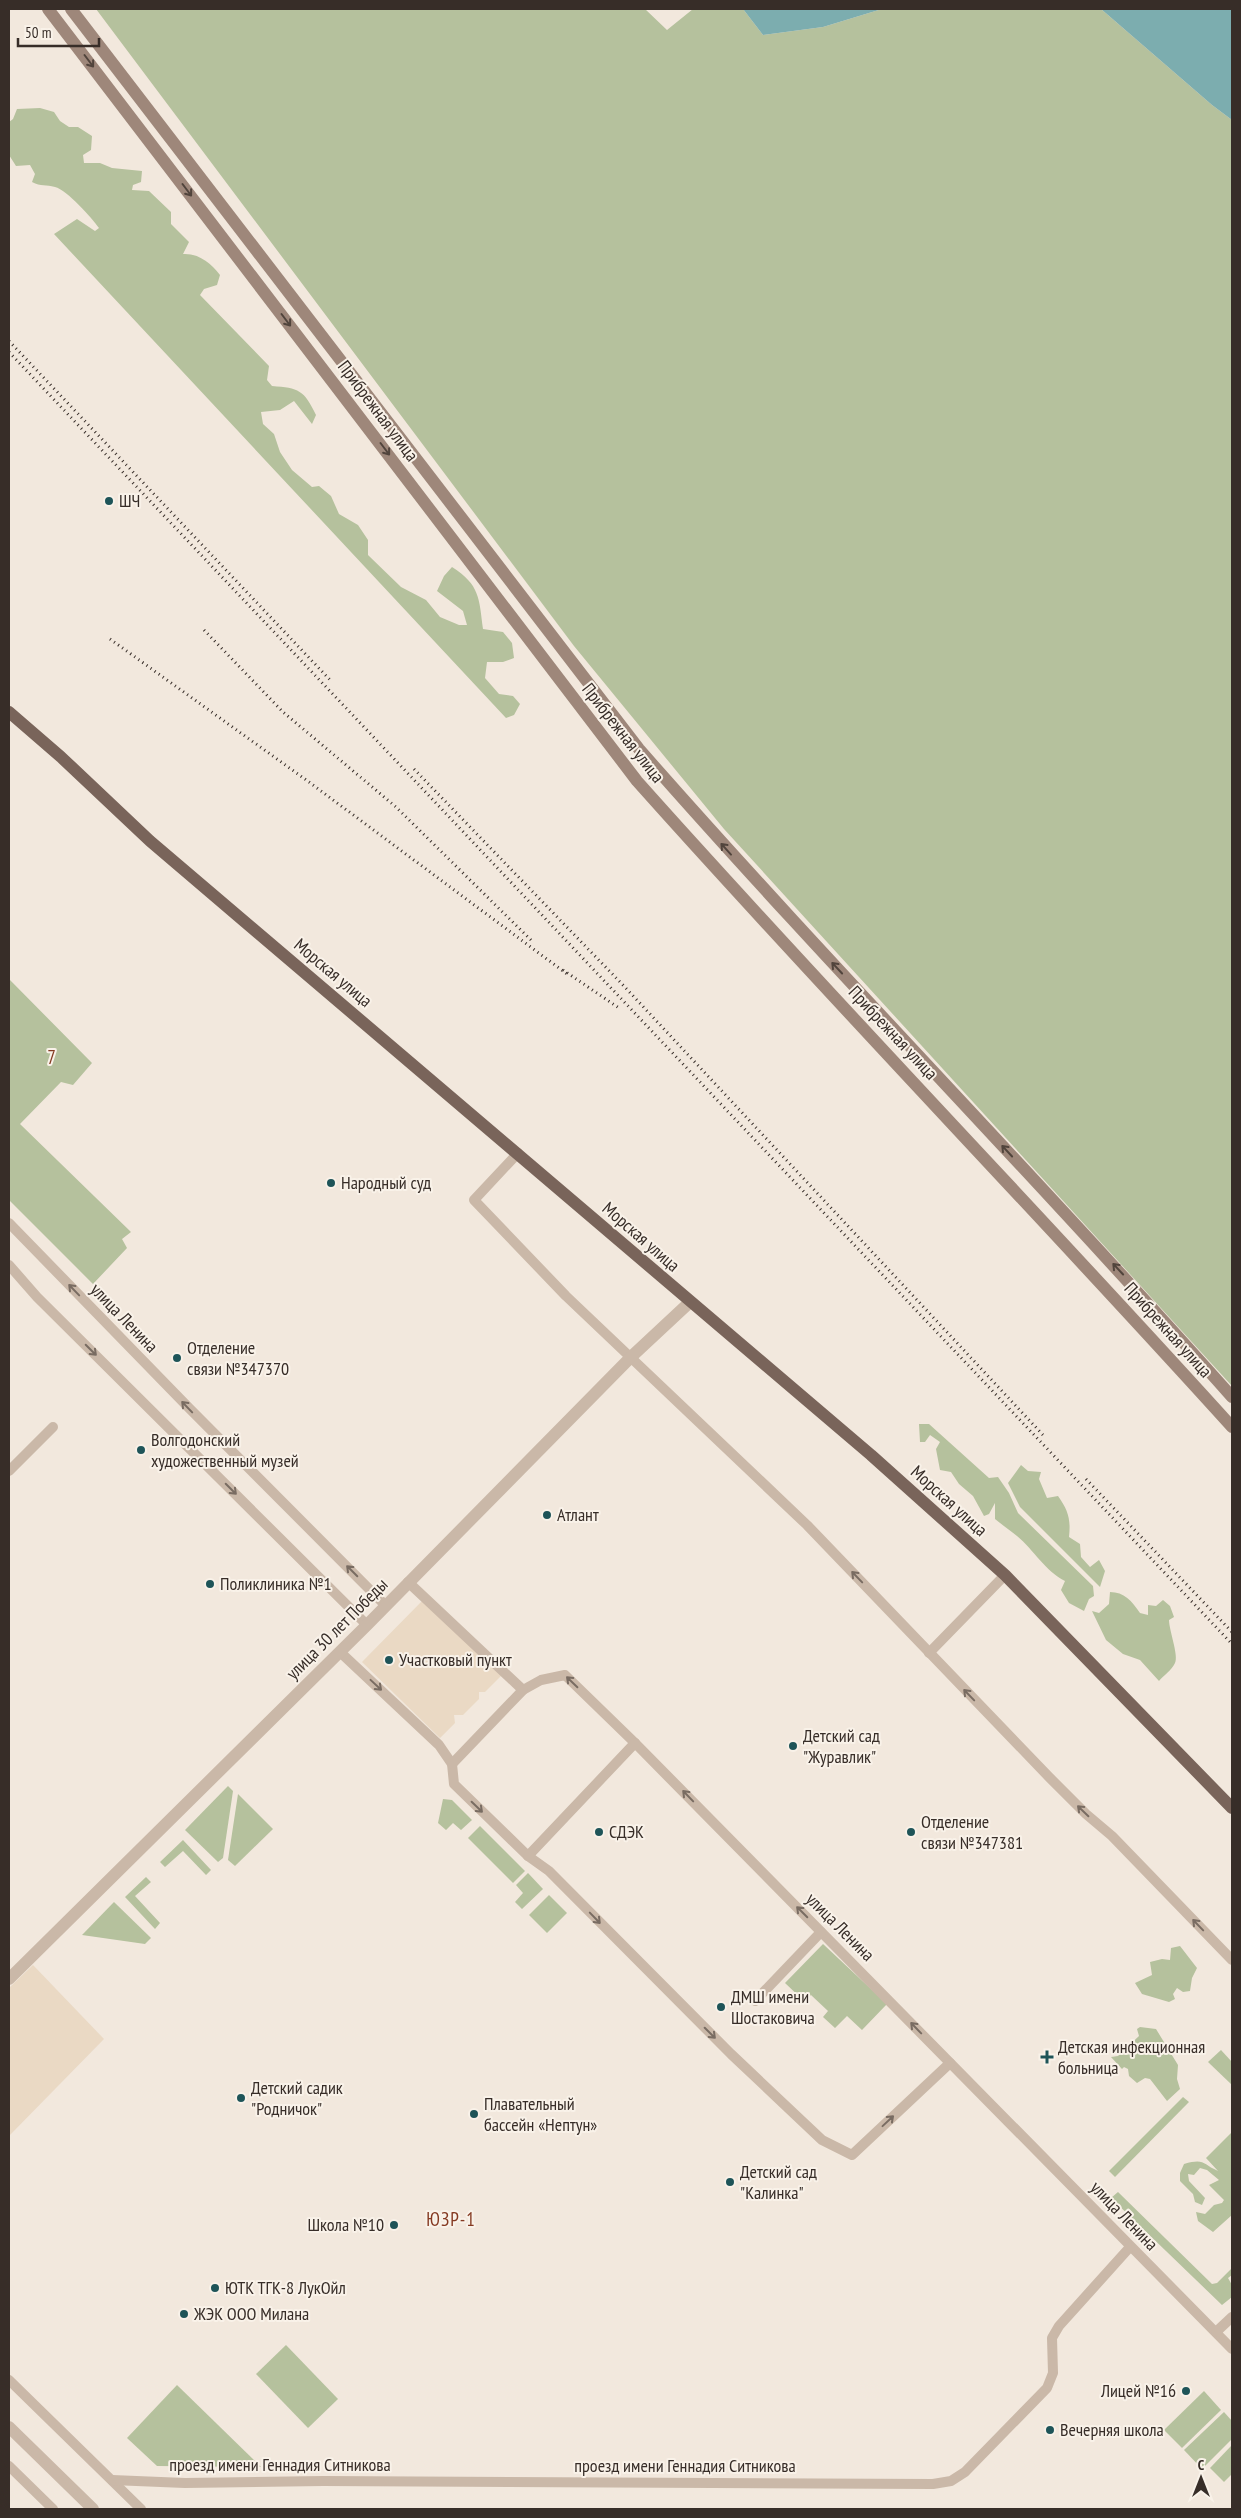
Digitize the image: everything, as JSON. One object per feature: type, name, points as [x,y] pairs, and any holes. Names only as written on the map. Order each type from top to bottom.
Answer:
[{"type":"main road","name":"Прибрежная улица","points":[[48,9],[637,781],[721,875],[1078,1257],[1232,1427]]},
{"type":"main road","name":"Прибрежная улица","points":[[71,9],[639,749],[728,850],[1124,1276],[1232,1397]]},
{"type":"main road","name":"Морская улица","points":[[9,712],[61,757],[143,834],[690,1302],[859,1444],[1005,1575],[1232,1808]]},
{"type":"street","points":[[518,1153],[474,1200],[566,1296],[807,1525],[1049,1777],[1112,1836],[1232,1960]]},
{"type":"street","name":"улица Ленина","points":[[9,1223],[386,1606]]},
{"type":"street","points":[[9,1264],[38,1297],[367,1625]]},
{"type":"street","name":"улица 30 лет Победы","points":[[9,1979],[386,1606],[631,1357],[690,1302]]},
{"type":"street","points":[[9,1471],[53,1426]]},
{"type":"street","points":[[930,1653],[1005,1575]]},
{"type":"street","points":[[408,1582],[523,1690],[452,1764]]},
{"type":"street","points":[[340,1652],[439,1745],[452,1764],[454,1784],[528,1856],[549,1871],[703,2026],[822,2140],[852,2155],[950,2063]]},
{"type":"street","name":"улица Ленина","points":[[523,1690],[541,1680],[565,1676],[636,1743],[1232,2349]]},
{"type":"street","points":[[528,1856],[636,1743]]},
{"type":"street","points":[[755,2001],[821,1932]]},
{"type":"street","name":"проезд имени Геннадия Ситникова","points":[[112,2480],[185,2483],[332,2481],[933,2484],[952,2481],[965,2472],[1047,2388],[1054,2373],[1052,2338],[1059,2326],[1130,2247]]},
{"type":"street","points":[[1216,2332],[1232,2317]]},
{"type":"street","points":[[9,2380],[142,2509]]},
{"type":"street","points":[[9,2427],[93,2509]]},
{"type":"street","points":[[9,2466],[53,2509]]},
{"type":"green space","points":[[96,9],[645,9],[667,30],[693,9],[743,9],[763,35],[823,27],[882,9],[1101,9],[1232,120],[1232,1386],[724,829],[574,646]]},
{"type":"green space","points":[[40,108],[54,112],[60,121],[69,127],[78,127],[92,136],[91,150],[83,155],[84,163],[100,163],[112,168],[142,171],[141,182],[133,185],[132,190],[149,191],[171,212],[171,224],[189,242],[183,254],[199,257],[213,267],[220,275],[217,285],[204,289],[200,295],[269,366],[267,380],[272,386],[295,389],[300,392],[308,400],[316,415],[312,424],[294,401],[280,410],[261,412],[263,424],[274,434],[280,452],[292,470],[312,487],[319,486],[331,496],[339,514],[358,525],[368,540],[368,555],[401,587],[426,600],[440,617],[459,625],[467,625],[463,611],[437,591],[444,576],[452,567],[473,586],[479,601],[483,629],[503,632],[512,643],[514,658],[503,662],[487,662],[485,678],[499,694],[513,696],[520,704],[514,715],[506,718],[54,234],[77,219],[95,231],[99,228],[66,193],[55,187],[32,182],[35,174],[30,165],[16,166],[9,155],[9,122],[13,119],[17,109]]},
{"type":"green space","points":[[9,979],[92,1063],[73,1085],[61,1082],[20,1124],[131,1232],[122,1239],[127,1248],[93,1284],[9,1200]]},
{"type":"green space","points":[[919,1424],[929,1424],[989,1478],[998,1477],[1009,1493],[1018,1513],[1093,1586],[1094,1596],[1089,1599],[1084,1611],[1069,1603],[1061,1590],[1065,1581],[1051,1572],[1023,1542],[995,1519],[995,1503],[989,1514],[984,1516],[973,1496],[959,1484],[951,1472],[940,1470],[936,1449],[940,1442],[930,1435],[925,1442],[920,1442]]},
{"type":"green space","points":[[1021,1465],[1028,1471],[1041,1472],[1039,1479],[1047,1498],[1058,1496],[1069,1520],[1069,1537],[1080,1544],[1081,1557],[1090,1567],[1099,1560],[1105,1571],[1100,1587],[1020,1507],[1008,1483]]},
{"type":"green space","points":[[1110,1592],[1124,1595],[1140,1613],[1148,1615],[1148,1605],[1156,1606],[1163,1600],[1170,1606],[1174,1617],[1169,1620],[1176,1660],[1172,1668],[1159,1681],[1140,1660],[1123,1654],[1106,1640],[1092,1611],[1099,1613],[1109,1604]]},
{"type":"green space","points":[[228,1786],[233,1791],[223,1858],[218,1862],[185,1830]]},
{"type":"green space","points":[[238,1794],[273,1829],[235,1866],[228,1860]]},
{"type":"green space","points":[[443,1799],[452,1800],[472,1820],[461,1830],[453,1823],[446,1830],[438,1823]]},
{"type":"green space","points":[[480,1826],[525,1871],[513,1883],[468,1838]]},
{"type":"green space","points":[[183,1840],[211,1870],[206,1875],[183,1851],[165,1867],[160,1862]]},
{"type":"green space","points":[[528,1873],[543,1889],[522,1909],[515,1902],[523,1893],[516,1885]]},
{"type":"green space","points":[[146,1877],[151,1882],[135,1896],[160,1923],[155,1929],[125,1897]]},
{"type":"green space","points":[[549,1895],[567,1913],[547,1933],[529,1915]]},
{"type":"green space","points":[[114,1902],[151,1938],[145,1944],[82,1935]]},
{"type":"green space","points":[[823,1944],[887,2004],[862,2030],[847,2016],[835,2028],[823,2017],[828,2011],[811,1995],[804,2001],[785,1983]]},
{"type":"green space","points":[[1180,1946],[1197,1968],[1192,1978],[1190,1991],[1183,1992],[1177,1988],[1173,1994],[1175,1999],[1169,2002],[1142,1994],[1135,1983],[1152,1975],[1150,1962],[1162,1959],[1170,1960],[1171,1948]]},
{"type":"green space","points":[[1140,2027],[1156,2029],[1178,2065],[1177,2079],[1180,2089],[1167,2101],[1150,2079],[1145,2078],[1137,2083],[1129,2076],[1128,2069],[1124,2067],[1122,2069],[1111,2057],[1118,2056],[1139,2036],[1137,2029]]},
{"type":"green space","points":[[1221,2050],[1232,2062],[1232,2085],[1208,2062]]},
{"type":"green space","points":[[1183,2097],[1189,2102],[1115,2177],[1109,2171]]},
{"type":"green space","points":[[1232,2132],[1232,2215],[1213,2232],[1198,2221],[1196,2212],[1205,2214],[1214,2205],[1222,2203],[1224,2200],[1209,2185],[1219,2180],[1207,2170],[1200,2168],[1194,2175],[1188,2174],[1189,2181],[1205,2198],[1202,2205],[1195,2202],[1193,2194],[1180,2181],[1180,2173],[1184,2164],[1196,2162],[1203,2163],[1218,2171],[1206,2158]]},
{"type":"green space","points":[[1118,2192],[1212,2284],[1217,2283],[1232,2268],[1232,2275],[1228,2278],[1232,2285],[1232,2297],[1222,2305],[1111,2198]]},
{"type":"green space","points":[[286,2345],[338,2399],[308,2428],[256,2374]]},
{"type":"green space","points":[[177,2385],[261,2467],[157,2466],[127,2438]]},
{"type":"green space","points":[[1204,2391],[1221,2410],[1182,2448],[1164,2430]]},
{"type":"green space","points":[[1224,2412],[1232,2421],[1232,2439],[1202,2469],[1184,2450]]},
{"type":"green space","points":[[1232,2445],[1232,2474],[1224,2482],[1210,2468]]},
{"type":"shaded area","points":[[424,1599],[502,1675],[485,1692],[479,1692],[479,1699],[463,1715],[454,1715],[455,1723],[440,1738],[362,1662]]},
{"type":"shaded area","points":[[33,1965],[104,2039],[9,2136],[9,1988]]},
{"type":"water","points":[[743,9],[882,9],[823,27],[763,35]]},
{"type":"water","points":[[1101,9],[1232,9],[1232,120],[1212,105]]},
{"type":"railway","points":[[9,341],[332,682]]},
{"type":"railway","points":[[9,352],[1232,1644]]},
{"type":"railway","points":[[204,630],[283,712],[396,807],[532,941]]},
{"type":"railway","points":[[110,639],[309,782],[567,974]]},
{"type":"railway","points":[[414,769],[622,984],[1044,1436]]},
{"type":"railway","points":[[563,970],[619,1008]]},
{"type":"railway","points":[[1086,1479],[1232,1632]]},
{"type":"place","name":"ШЧ","points":[[109,501]]},
{"type":"place","name":"Народный суд","points":[[331,1183]]},
{"type":"place","name":"Отделение связи №347370","points":[[177,1358]]},
{"type":"place","name":"Волгодонский художественный музей","points":[[141,1450]]},
{"type":"place","name":"Атлант","points":[[547,1515]]},
{"type":"place","name":"Поликлиника №1","points":[[210,1584]]},
{"type":"place","name":"Участковый пункт","points":[[389,1660]]},
{"type":"place","name":"Детский сад \"Журавлик\"","points":[[793,1746]]},
{"type":"place","name":"СДЭК","points":[[599,1832]]},
{"type":"place","name":"Отделение связи №347381","points":[[911,1832]]},
{"type":"place","name":"ДМШ имени Шостаковича","points":[[721,2007]]},
{"type":"place","name":"Детская инфекционная больница","points":[[1047,2057]]},
{"type":"place","name":"Детский садик \"Родничок\"","points":[[241,2098]]},
{"type":"place","name":"Плавательный бассейн «Нептун»","points":[[474,2114]]},
{"type":"place","name":"Детский сад \"Калинка\"","points":[[730,2182]]},
{"type":"place","name":"Школа №10","points":[[394,2225]]},
{"type":"place","name":"ЮТК ТГК-8 ЛукОйл","points":[[215,2288]]},
{"type":"place","name":"ЖЭК ООО Милана","points":[[184,2314]]},
{"type":"place","name":"Лицей №16","points":[[1186,2391]]},
{"type":"place","name":"Вечерняя школа","points":[[1050,2430]]},
{"type":"district","name":"7","points":[[52,1057]]},
{"type":"district","name":"ЮЗР-1","points":[[451,2219]]}]
